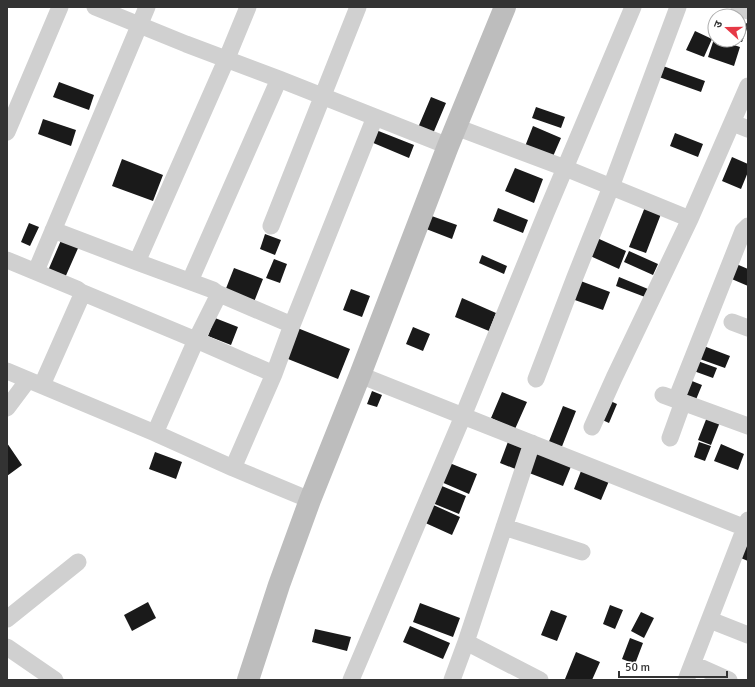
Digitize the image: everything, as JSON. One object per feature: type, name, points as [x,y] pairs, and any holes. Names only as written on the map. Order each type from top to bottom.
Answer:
[{"type":"street","points":[[7,132],[60,7]]},
{"type":"street","points":[[96,7],[186,44],[227,58],[375,117],[565,168],[690,219]]},
{"type":"street","points":[[36,271],[147,7]]},
{"type":"street","points":[[136,262],[227,58],[248,7]]},
{"type":"street","points":[[270,226],[358,7]]},
{"type":"street","points":[[248,680],[279,585],[310,500],[452,137],[505,7]]},
{"type":"street","points":[[351,680],[464,416],[565,168],[633,7]]},
{"type":"street","points":[[536,379],[611,187],[678,7]]},
{"type":"street","points":[[738,7],[748,11]]},
{"type":"street","points":[[190,281],[279,79]]},
{"type":"street","points":[[592,427],[690,219],[740,126],[748,86]]},
{"type":"street","points":[[232,468],[274,374],[375,117]]},
{"type":"street","points":[[670,438],[674,399],[743,231],[748,226]]},
{"type":"street","points":[[53,230],[213,290],[292,325]]},
{"type":"street","points":[[7,260],[36,271],[81,292],[274,374]]},
{"type":"street","points":[[7,408],[35,383],[81,297],[81,292]]},
{"type":"street","points":[[155,433],[196,340],[217,298],[217,293]]},
{"type":"street","points":[[732,322],[748,328]]},
{"type":"street","points":[[7,371],[310,500]]},
{"type":"street","points":[[360,375],[532,443],[747,525],[686,680]]},
{"type":"street","points":[[674,399],[748,426]]},
{"type":"street","points":[[452,680],[532,443]]},
{"type":"street","points":[[504,527],[582,552]]},
{"type":"street","points":[[7,619],[78,562]]},
{"type":"street","points":[[710,620],[748,635]]},
{"type":"street","points":[[466,642],[540,680]]},
{"type":"street","points":[[7,647],[55,680]]},
{"type":"street","points":[[693,664],[729,680]]},
{"type":"building","points":[[695,31],[707,37],[708,48],[704,57],[686,50]]},
{"type":"building","points":[[711,48],[740,48],[734,66],[708,57]]},
{"type":"building","points":[[663,66],[705,81],[701,92],[659,77]]},
{"type":"building","points":[[59,82],[94,95],[89,110],[53,97]]},
{"type":"building","points":[[431,97],[446,103],[432,136],[417,130]]},
{"type":"building","points":[[536,107],[565,117],[561,128],[532,118]]},
{"type":"building","points":[[43,119],[76,130],[71,146],[38,134]]},
{"type":"building","points":[[533,126],[561,138],[551,161],[524,149]]},
{"type":"building","points":[[376,130],[414,145],[409,158],[371,142]]},
{"type":"building","points":[[675,133],[703,144],[698,157],[670,146]]},
{"type":"building","points":[[732,157],[748,164],[748,172],[741,189],[722,181]]},
{"type":"building","points":[[122,159],[163,175],[153,201],[112,186]]},
{"type":"building","points":[[515,168],[543,179],[534,203],[505,191]]},
{"type":"building","points":[[645,207],[661,214],[646,253],[629,247]]},
{"type":"building","points":[[498,208],[528,220],[523,233],[493,221]]},
{"type":"building","points":[[426,214],[457,225],[452,239],[421,227]]},
{"type":"building","points":[[29,223],[39,227],[30,246],[21,242]]},
{"type":"building","points":[[265,234],[281,240],[275,255],[260,249]]},
{"type":"building","points":[[62,238],[79,246],[64,280],[47,273]]},
{"type":"building","points":[[597,238],[626,251],[619,269],[588,255]]},
{"type":"building","points":[[629,251],[658,264],[653,275],[624,262]]},
{"type":"building","points":[[482,255],[507,266],[504,274],[479,263]]},
{"type":"building","points":[[274,259],[287,264],[280,283],[266,278]]},
{"type":"building","points":[[734,263],[748,269],[748,286],[727,277]]},
{"type":"building","points":[[234,268],[263,279],[254,302],[225,291]]},
{"type":"building","points":[[619,277],[648,289],[645,297],[616,286]]},
{"type":"building","points":[[578,280],[610,292],[603,310],[572,299]]},
{"type":"building","points":[[351,289],[370,296],[362,317],[343,310]]},
{"type":"building","points":[[462,298],[496,313],[489,331],[455,317]]},
{"type":"building","points":[[215,318],[238,327],[231,345],[208,336]]},
{"type":"building","points":[[295,327],[350,349],[338,379],[283,357]]},
{"type":"building","points":[[413,327],[430,334],[423,351],[406,344]]},
{"type":"building","points":[[701,345],[730,356],[725,368],[697,358]]},
{"type":"building","points":[[695,360],[717,368],[713,378],[691,370]]},
{"type":"building","points":[[687,379],[702,385],[695,402],[680,397]]},
{"type":"building","points":[[372,391],[382,395],[377,407],[367,404]]},
{"type":"building","points":[[502,392],[527,402],[515,429],[491,418]]},
{"type":"building","points":[[606,399],[617,404],[609,423],[598,418]]},
{"type":"building","points":[[563,406],[576,411],[561,449],[548,444]]},
{"type":"building","points":[[707,417],[720,422],[711,445],[698,440]]},
{"type":"building","points":[[509,439],[527,446],[518,470],[500,463]]},
{"type":"building","points":[[699,442],[711,446],[705,461],[694,457]]},
{"type":"building","points":[[7,443],[22,465],[7,476]]},
{"type":"building","points":[[721,444],[744,454],[738,470],[714,461]]},
{"type":"building","points":[[533,449],[572,464],[563,486],[524,471]]},
{"type":"building","points":[[155,452],[182,462],[176,479],[149,469]]},
{"type":"building","points":[[447,462],[477,474],[469,494],[439,481]]},
{"type":"building","points":[[581,471],[609,481],[601,500],[574,489]]},
{"type":"building","points":[[437,484],[466,496],[459,514],[430,502]]},
{"type":"building","points":[[429,503],[460,517],[452,535],[421,521]]},
{"type":"building","points":[[748,536],[748,561],[736,556]]},
{"type":"building","points":[[148,602],[156,618],[132,631],[124,615]]},
{"type":"building","points":[[420,603],[460,618],[453,637],[413,622]]},
{"type":"building","points":[[610,605],[623,610],[615,629],[603,624]]},
{"type":"building","points":[[551,610],[567,616],[557,641],[541,635]]},
{"type":"building","points":[[641,612],[654,618],[644,638],[631,631]]},
{"type":"building","points":[[410,626],[450,643],[443,659],[403,642]]},
{"type":"building","points":[[315,629],[351,637],[347,651],[312,642]]},
{"type":"building","points":[[630,638],[643,643],[635,664],[622,659]]},
{"type":"building","points":[[576,652],[600,662],[592,680],[565,679]]}]
